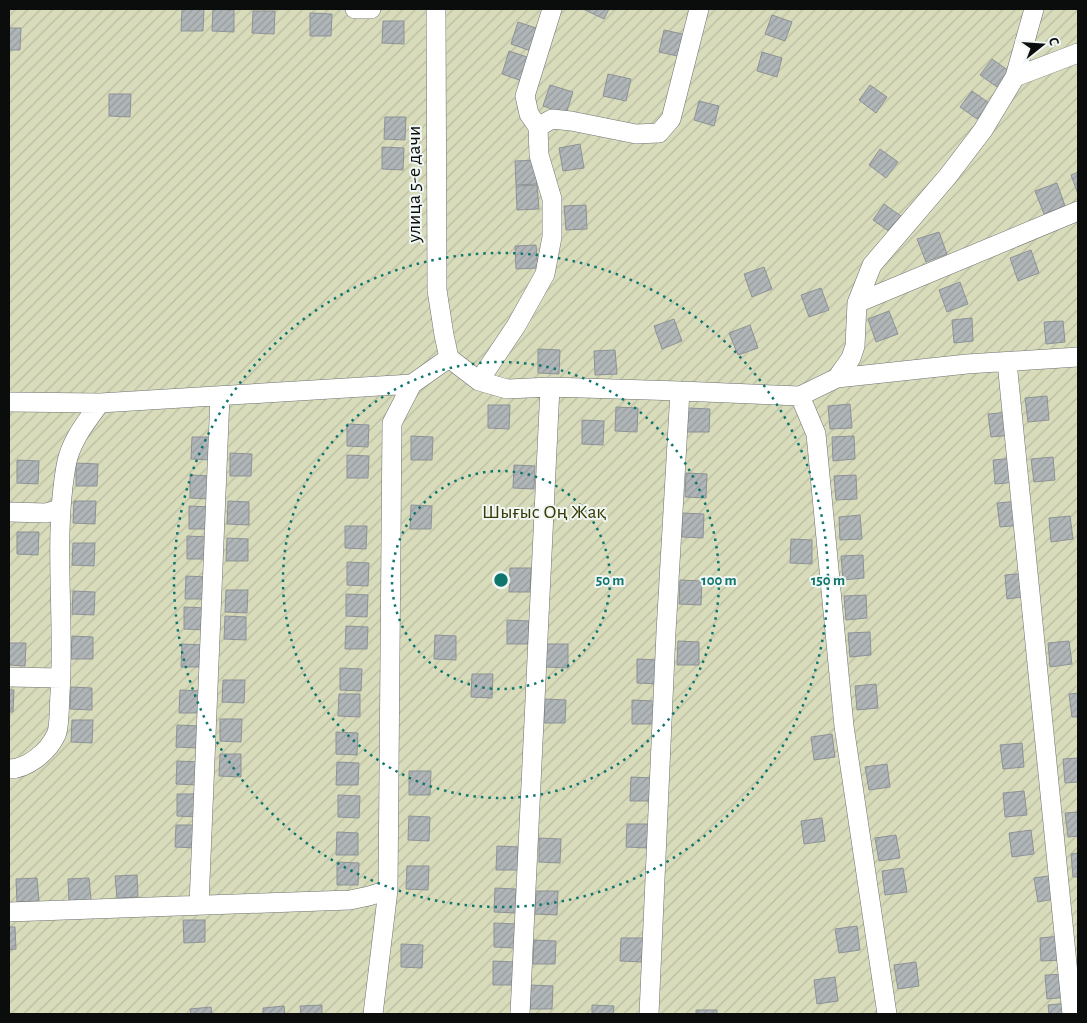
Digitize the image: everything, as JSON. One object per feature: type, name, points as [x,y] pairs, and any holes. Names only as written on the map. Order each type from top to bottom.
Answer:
[{"type":"street","points":[[355,9],[370,9]]},
{"type":"street","name":"улица 5-е дачи","points":[[436,9],[438,290],[449,358]]},
{"type":"street","points":[[479,381],[516,326],[544,274],[552,237],[552,198],[538,155],[538,127],[529,114],[525,96],[552,9]]},
{"type":"street","points":[[538,127],[552,119],[636,134],[660,133],[671,118],[699,9]]},
{"type":"street","points":[[837,378],[852,358],[855,346],[857,303],[872,265],[948,176],[983,130],[1015,77],[1034,9]]},
{"type":"street","points":[[1015,77],[1078,53]]},
{"type":"street","points":[[857,303],[1078,211]]},
{"type":"street","points":[[373,1014],[388,890],[392,423],[412,384],[449,358],[479,381],[507,389],[680,391],[800,396],[837,378],[1078,357]]},
{"type":"street","points":[[1007,362],[1072,1014]]},
{"type":"street","points":[[9,402],[100,403],[412,384]]},
{"type":"street","points":[[520,1014],[550,388]]},
{"type":"street","points":[[649,1014],[665,642],[680,391]]},
{"type":"street","points":[[199,906],[220,396]]},
{"type":"street","points":[[800,396],[816,434],[844,726],[887,1014]]},
{"type":"street","points":[[9,769],[16,769],[42,755],[56,734],[61,678],[61,509],[66,464],[78,434],[100,403]]},
{"type":"street","points":[[9,512],[46,513],[61,509]]},
{"type":"street","points":[[9,677],[61,678]]},
{"type":"street","points":[[9,912],[350,900],[388,890]]},
{"type":"green space","name":"Шығыс Оң Жақ","points":[[9,9],[1078,9],[1078,1014],[9,1014]]},
{"type":"building","points":[[182,9],[204,9],[203,31],[181,31]]},
{"type":"building","points":[[213,9],[234,10],[234,32],[212,31]]},
{"type":"building","points":[[583,9],[609,9],[604,19]]},
{"type":"building","points":[[253,11],[275,11],[274,34],[252,33]]},
{"type":"building","points":[[310,13],[332,14],[331,36],[310,36]]},
{"type":"building","points":[[772,15],[792,22],[785,41],[765,34]]},
{"type":"building","points":[[383,21],[404,21],[404,44],[382,43]]},
{"type":"building","points":[[518,22],[539,29],[531,51],[511,44]]},
{"type":"building","points":[[9,28],[21,28],[20,50],[9,50]]},
{"type":"building","points":[[664,30],[687,35],[682,57],[659,52]]},
{"type":"building","points":[[509,51],[530,58],[522,81],[502,74]]},
{"type":"building","points":[[762,52],[782,58],[777,77],[757,71]]},
{"type":"building","points":[[992,59],[1009,71],[997,87],[980,75]]},
{"type":"building","points":[[608,74],[631,79],[626,101],[603,96]]},
{"type":"building","points":[[550,85],[573,92],[566,114],[543,106]]},
{"type":"building","points":[[870,85],[887,97],[876,113],[859,100]]},
{"type":"building","points":[[972,91],[989,103],[977,119],[960,107]]},
{"type":"building","points":[[109,94],[131,94],[130,117],[109,116]]},
{"type":"building","points":[[699,101],[719,106],[714,126],[694,120]]},
{"type":"building","points":[[385,117],[406,117],[405,140],[384,139]]},
{"type":"building","points":[[580,144],[584,168],[563,171],[559,148]]},
{"type":"building","points":[[382,147],[404,148],[403,170],[382,169]]},
{"type":"building","points":[[880,149],[898,162],[886,178],[869,165]]},
{"type":"building","points":[[536,160],[537,184],[516,185],[515,161]]},
{"type":"building","points":[[1078,172],[1078,194],[1071,175]]},
{"type":"building","points":[[1057,183],[1065,206],[1044,214],[1035,191]]},
{"type":"building","points":[[537,185],[539,209],[517,210],[516,186]]},
{"type":"building","points":[[884,204],[901,216],[890,232],[873,220]]},
{"type":"building","points":[[586,205],[587,229],[566,230],[564,206]]},
{"type":"building","points":[[939,232],[947,254],[926,262],[917,239]]},
{"type":"building","points":[[536,245],[538,268],[516,269],[515,246]]},
{"type":"building","points":[[1031,250],[1039,273],[1018,281],[1010,258]]},
{"type":"building","points":[[764,267],[772,289],[752,297],[744,274]]},
{"type":"building","points":[[960,282],[968,304],[947,312],[939,290]]},
{"type":"building","points":[[821,288],[829,310],[809,317],[801,295]]},
{"type":"building","points":[[889,311],[898,334],[876,342],[868,319]]},
{"type":"building","points":[[972,318],[973,341],[954,343],[952,320]]},
{"type":"building","points":[[674,319],[682,341],[662,349],[654,326]]},
{"type":"building","points":[[1063,321],[1065,342],[1046,344],[1044,322]]},
{"type":"building","points":[[750,325],[758,348],[738,355],[729,333]]},
{"type":"building","points":[[538,349],[560,350],[559,374],[538,373]]},
{"type":"building","points":[[615,350],[617,374],[595,375],[594,351]]},
{"type":"building","points":[[1047,396],[1049,420],[1028,422],[1025,398]]},
{"type":"building","points":[[850,404],[852,428],[830,429],[828,406]]},
{"type":"building","points":[[488,405],[510,405],[509,429],[488,428]]},
{"type":"building","points":[[616,407],[638,408],[637,432],[615,431]]},
{"type":"building","points":[[688,408],[710,409],[709,432],[687,432]]},
{"type":"building","points":[[1010,412],[1012,435],[991,437],[988,414]]},
{"type":"building","points":[[582,420],[604,421],[603,445],[582,444]]},
{"type":"building","points":[[347,424],[369,425],[368,447],[347,446]]},
{"type":"building","points":[[411,436],[433,437],[432,460],[411,460]]},
{"type":"building","points":[[854,436],[855,459],[833,461],[832,437]]},
{"type":"building","points":[[192,437],[213,437],[212,460],[191,459]]},
{"type":"building","points":[[230,453],[252,454],[251,476],[230,476]]},
{"type":"building","points":[[347,455],[369,456],[368,478],[347,478]]},
{"type":"building","points":[[1053,457],[1055,480],[1034,482],[1031,459]]},
{"type":"building","points":[[1014,458],[1017,482],[995,484],[993,460]]},
{"type":"building","points":[[17,460],[39,461],[38,484],[17,483]]},
{"type":"building","points":[[76,463],[98,464],[97,486],[76,486]]},
{"type":"building","points":[[514,465],[535,466],[534,489],[513,488]]},
{"type":"building","points":[[686,473],[707,474],[706,498],[685,497]]},
{"type":"building","points":[[190,475],[212,476],[211,499],[190,498]]},
{"type":"building","points":[[856,475],[857,499],[836,500],[834,476]]},
{"type":"building","points":[[74,501],[96,501],[95,524],[73,523]]},
{"type":"building","points":[[228,501],[249,502],[249,525],[227,524]]},
{"type":"building","points":[[1019,501],[1021,525],[1000,527],[997,503]]},
{"type":"building","points":[[411,505],[432,506],[431,529],[410,529]]},
{"type":"building","points":[[189,506],[211,507],[210,529],[189,529]]},
{"type":"building","points":[[682,513],[704,514],[703,538],[682,537]]},
{"type":"building","points":[[860,515],[862,539],[840,540],[839,517]]},
{"type":"building","points":[[1070,516],[1073,539],[1051,542],[1049,518]]},
{"type":"building","points":[[345,526],[367,526],[366,549],[345,548]]},
{"type":"building","points":[[17,532],[39,532],[38,555],[17,554]]},
{"type":"building","points":[[187,536],[209,537],[208,559],[187,559]]},
{"type":"building","points":[[227,538],[248,539],[248,561],[226,561]]},
{"type":"building","points":[[791,539],[812,540],[812,564],[790,563]]},
{"type":"building","points":[[73,543],[95,543],[94,566],[72,565]]},
{"type":"building","points":[[863,555],[864,578],[843,580],[841,556]]},
{"type":"building","points":[[347,562],[369,563],[368,586],[347,585]]},
{"type":"building","points":[[510,568],[531,568],[530,592],[509,592]]},
{"type":"building","points":[[1026,573],[1029,596],[1007,599],[1005,575]]},
{"type":"building","points":[[186,576],[207,577],[207,599],[185,599]]},
{"type":"building","points":[[680,580],[702,581],[701,605],[679,604]]},
{"type":"building","points":[[226,590],[248,590],[247,613],[225,612]]},
{"type":"building","points":[[73,591],[95,592],[94,615],[72,614]]},
{"type":"building","points":[[346,594],[368,595],[367,617],[346,616]]},
{"type":"building","points":[[866,595],[867,618],[846,620],[844,596]]},
{"type":"building","points":[[184,607],[206,608],[206,630],[184,629]]},
{"type":"building","points":[[225,616],[246,617],[246,640],[224,639]]},
{"type":"building","points":[[507,620],[529,621],[528,644],[507,644]]},
{"type":"building","points":[[346,626],[368,627],[367,649],[345,649]]},
{"type":"building","points":[[870,632],[871,655],[850,657],[848,633]]},
{"type":"building","points":[[435,635],[456,636],[456,660],[434,659]]},
{"type":"building","points":[[72,636],[93,637],[93,659],[71,659]]},
{"type":"building","points":[[678,641],[699,642],[699,665],[677,665]]},
{"type":"building","points":[[1069,641],[1072,664],[1050,667],[1048,643]]},
{"type":"building","points":[[9,643],[26,643],[25,666],[9,665]]},
{"type":"building","points":[[182,644],[204,645],[203,667],[181,667]]},
{"type":"building","points":[[547,644],[568,644],[568,668],[546,667]]},
{"type":"building","points":[[637,659],[659,660],[658,684],[637,683]]},
{"type":"building","points":[[340,668],[362,669],[361,691],[340,690]]},
{"type":"building","points":[[472,674],[493,674],[492,698],[471,697]]},
{"type":"building","points":[[223,680],[245,680],[244,703],[222,702]]},
{"type":"building","points":[[876,684],[878,708],[857,710],[855,686]]},
{"type":"building","points":[[71,687],[92,688],[92,710],[70,709]]},
{"type":"building","points":[[9,690],[14,690],[13,712],[9,712]]},
{"type":"building","points":[[180,690],[201,691],[201,713],[179,713]]},
{"type":"building","points":[[1078,693],[1078,717],[1072,717],[1069,694]]},
{"type":"building","points":[[339,694],[360,694],[360,717],[338,716]]},
{"type":"building","points":[[545,699],[566,700],[565,723],[544,723]]},
{"type":"building","points":[[632,700],[654,701],[653,724],[632,724]]},
{"type":"building","points":[[220,719],[242,719],[241,742],[220,741]]},
{"type":"building","points":[[72,720],[93,720],[92,743],[71,742]]},
{"type":"building","points":[[177,725],[199,726],[198,748],[176,747]]},
{"type":"building","points":[[336,732],[358,733],[357,755],[336,754]]},
{"type":"building","points":[[832,734],[835,757],[814,760],[811,737]]},
{"type":"building","points":[[1022,743],[1024,767],[1003,769],[1000,745]]},
{"type":"building","points":[[220,754],[241,754],[241,777],[219,776]]},
{"type":"building","points":[[1078,758],[1078,782],[1065,783],[1063,759]]},
{"type":"building","points":[[177,761],[199,762],[198,785],[176,784]]},
{"type":"building","points":[[337,762],[359,763],[358,785],[336,785]]},
{"type":"building","points":[[887,764],[890,787],[869,790],[865,767]]},
{"type":"building","points":[[409,771],[431,771],[430,795],[409,795]]},
{"type":"building","points":[[631,777],[652,778],[652,801],[630,801]]},
{"type":"building","points":[[1024,791],[1027,815],[1005,817],[1003,793]]},
{"type":"building","points":[[177,794],[199,794],[198,817],[177,816]]},
{"type":"building","points":[[338,795],[360,796],[359,818],[338,817]]},
{"type":"building","points":[[1078,812],[1078,836],[1068,837],[1065,813]]},
{"type":"building","points":[[409,816],[430,817],[429,841],[408,840]]},
{"type":"building","points":[[822,818],[825,841],[804,844],[801,821]]},
{"type":"building","points":[[627,824],[649,824],[648,848],[626,847]]},
{"type":"building","points":[[176,825],[197,825],[197,848],[175,847]]},
{"type":"building","points":[[1031,830],[1034,854],[1012,857],[1009,833]]},
{"type":"building","points":[[337,832],[358,833],[358,855],[336,855]]},
{"type":"building","points":[[896,835],[900,858],[879,861],[875,838]]},
{"type":"building","points":[[539,838],[561,839],[560,863],[539,862]]},
{"type":"building","points":[[497,846],[518,847],[518,870],[496,870]]},
{"type":"building","points":[[1078,853],[1078,877],[1073,877],[1071,854]]},
{"type":"building","points":[[337,862],[359,863],[358,885],[337,885]]},
{"type":"building","points":[[407,866],[429,866],[428,890],[406,889]]},
{"type":"building","points":[[903,868],[907,892],[885,895],[882,871]]},
{"type":"building","points":[[137,875],[138,897],[117,898],[115,876]]},
{"type":"building","points":[[1055,875],[1059,898],[1038,902],[1034,878]]},
{"type":"building","points":[[37,878],[39,901],[17,902],[16,879]]},
{"type":"building","points":[[89,878],[91,900],[69,902],[68,879]]},
{"type":"building","points":[[495,888],[516,889],[516,913],[494,912]]},
{"type":"building","points":[[536,891],[558,891],[557,915],[535,914]]},
{"type":"building","points":[[183,920],[205,920],[205,942],[184,943]]},
{"type":"building","points":[[494,923],[516,924],[515,948],[494,947]]},
{"type":"building","points":[[857,926],[860,950],[839,953],[835,929]]},
{"type":"building","points":[[9,927],[15,927],[16,949],[9,950]]},
{"type":"building","points":[[1061,936],[1063,960],[1041,961],[1040,938]]},
{"type":"building","points":[[621,938],[643,938],[642,962],[620,961]]},
{"type":"building","points":[[534,940],[556,941],[555,964],[533,964]]},
{"type":"building","points":[[401,944],[423,945],[422,968],[401,967]]},
{"type":"building","points":[[493,961],[515,962],[514,985],[493,985]]},
{"type":"building","points":[[916,962],[919,986],[898,989],[894,965]]},
{"type":"building","points":[[1067,974],[1068,997],[1047,999],[1045,975]]},
{"type":"building","points":[[835,977],[838,1001],[817,1004],[814,980]]},
{"type":"building","points":[[531,985],[553,986],[552,1009],[530,1009]]},
{"type":"building","points":[[1070,1003],[1070,1014],[1049,1014],[1048,1005]]},
{"type":"building","points":[[322,1005],[322,1014],[301,1014],[300,1006]]},
{"type":"building","points":[[592,1005],[614,1006],[613,1014],[592,1014]]},
{"type":"building","points":[[284,1006],[285,1014],[263,1014],[263,1008]]},
{"type":"building","points":[[211,1007],[212,1014],[191,1014],[190,1009]]},
{"type":"building","points":[[696,1010],[717,1010],[717,1014],[696,1014]]}]
